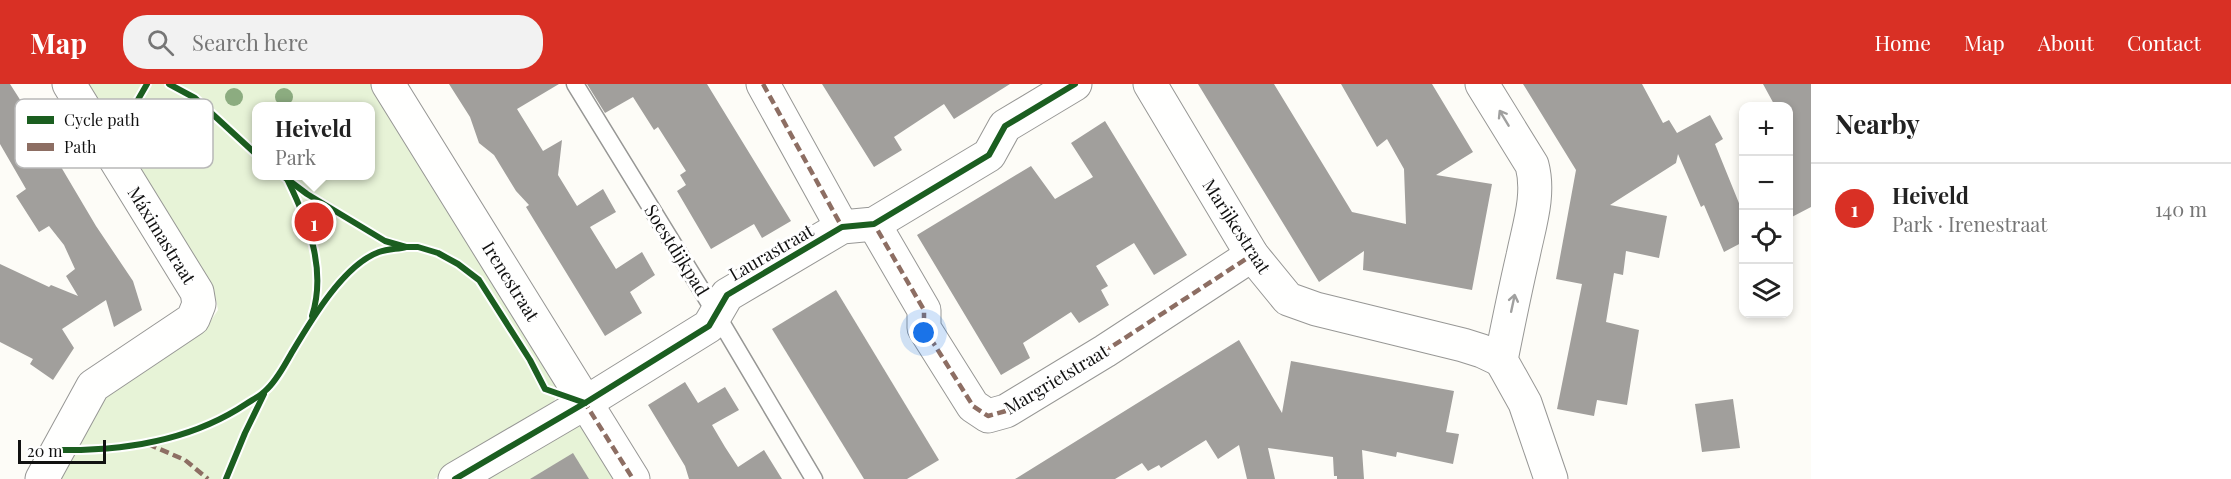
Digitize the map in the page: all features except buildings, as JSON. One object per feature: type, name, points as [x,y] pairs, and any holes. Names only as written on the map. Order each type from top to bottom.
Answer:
[{"type":"street","name":"Máximastraat","points":[[69,84],[78,99]]},
{"type":"street","name":"Irenestraat","points":[[388,84],[633,479]]},
{"type":"street","name":"Margrietstraat","points":[[763,84],[858,226],[924,310],[924,328],[973,406],[988,416],[1006,411],[1105,351],[1252,255]]},
{"type":"street","name":"Laurastraat","points":[[455,479],[709,326],[715,312],[727,295],[989,154],[1005,126],[1076,84]]},
{"type":"street","name":"Marijkestraat","points":[[1150,84],[1252,255],[1288,299],[1295,303],[1463,345],[1501,360]]},
{"type":"street","points":[[1482,84],[1532,165],[1535,177],[1534,199],[1501,360],[1525,403],[1551,479]]},
{"type":"street","name":"Máximastraat","points":[[42,479],[93,386],[193,319],[199,304],[197,292],[121,168]]},
{"type":"lane","name":"Soestdijkpad","points":[[575,84],[814,479]]},
{"type":"green space","points":[[82,84],[374,84],[557,383],[557,391],[552,404],[546,410],[434,479],[54,479],[103,392],[210,322],[218,310],[216,299],[134,168],[213,168],[213,99],[91,99]]},
{"type":"green space","points":[[574,425],[584,428],[618,479],[476,479]]},
{"type":"marked path","points":[[763,84],[842,227],[838,230]]},
{"type":"marked path","points":[[879,221],[874,224],[924,310],[924,328],[973,406],[988,416],[1006,411],[1105,351],[1252,255]]},
{"type":"marked path","points":[[582,402],[585,403],[633,479]]},
{"type":"marked path","points":[[148,444],[185,460],[208,479]]},
{"type":"cycle path","points":[[138,99],[147,84]]},
{"type":"cycle path","points":[[169,84],[196,99]]},
{"type":"cycle path","points":[[455,479],[585,403],[709,326],[727,295],[842,227],[874,224],[989,155],[1005,126],[1075,84]]},
{"type":"cycle path","points":[[213,115],[252,150]]},
{"type":"cycle path","points":[[288,180],[307,194],[385,241],[438,253],[458,264],[479,280],[530,360],[545,389],[585,403]]},
{"type":"cycle path","points":[[288,181],[313,246],[317,281],[312,316]]},
{"type":"cycle path","points":[[59,450],[108,448],[156,441],[203,427],[225,416],[258,396],[273,383],[318,311],[353,269],[379,252],[406,247]]},
{"type":"cycle path","points":[[226,479],[264,394]]},
{"type":"place","name":"Heiveld","points":[[314,222]]}]
